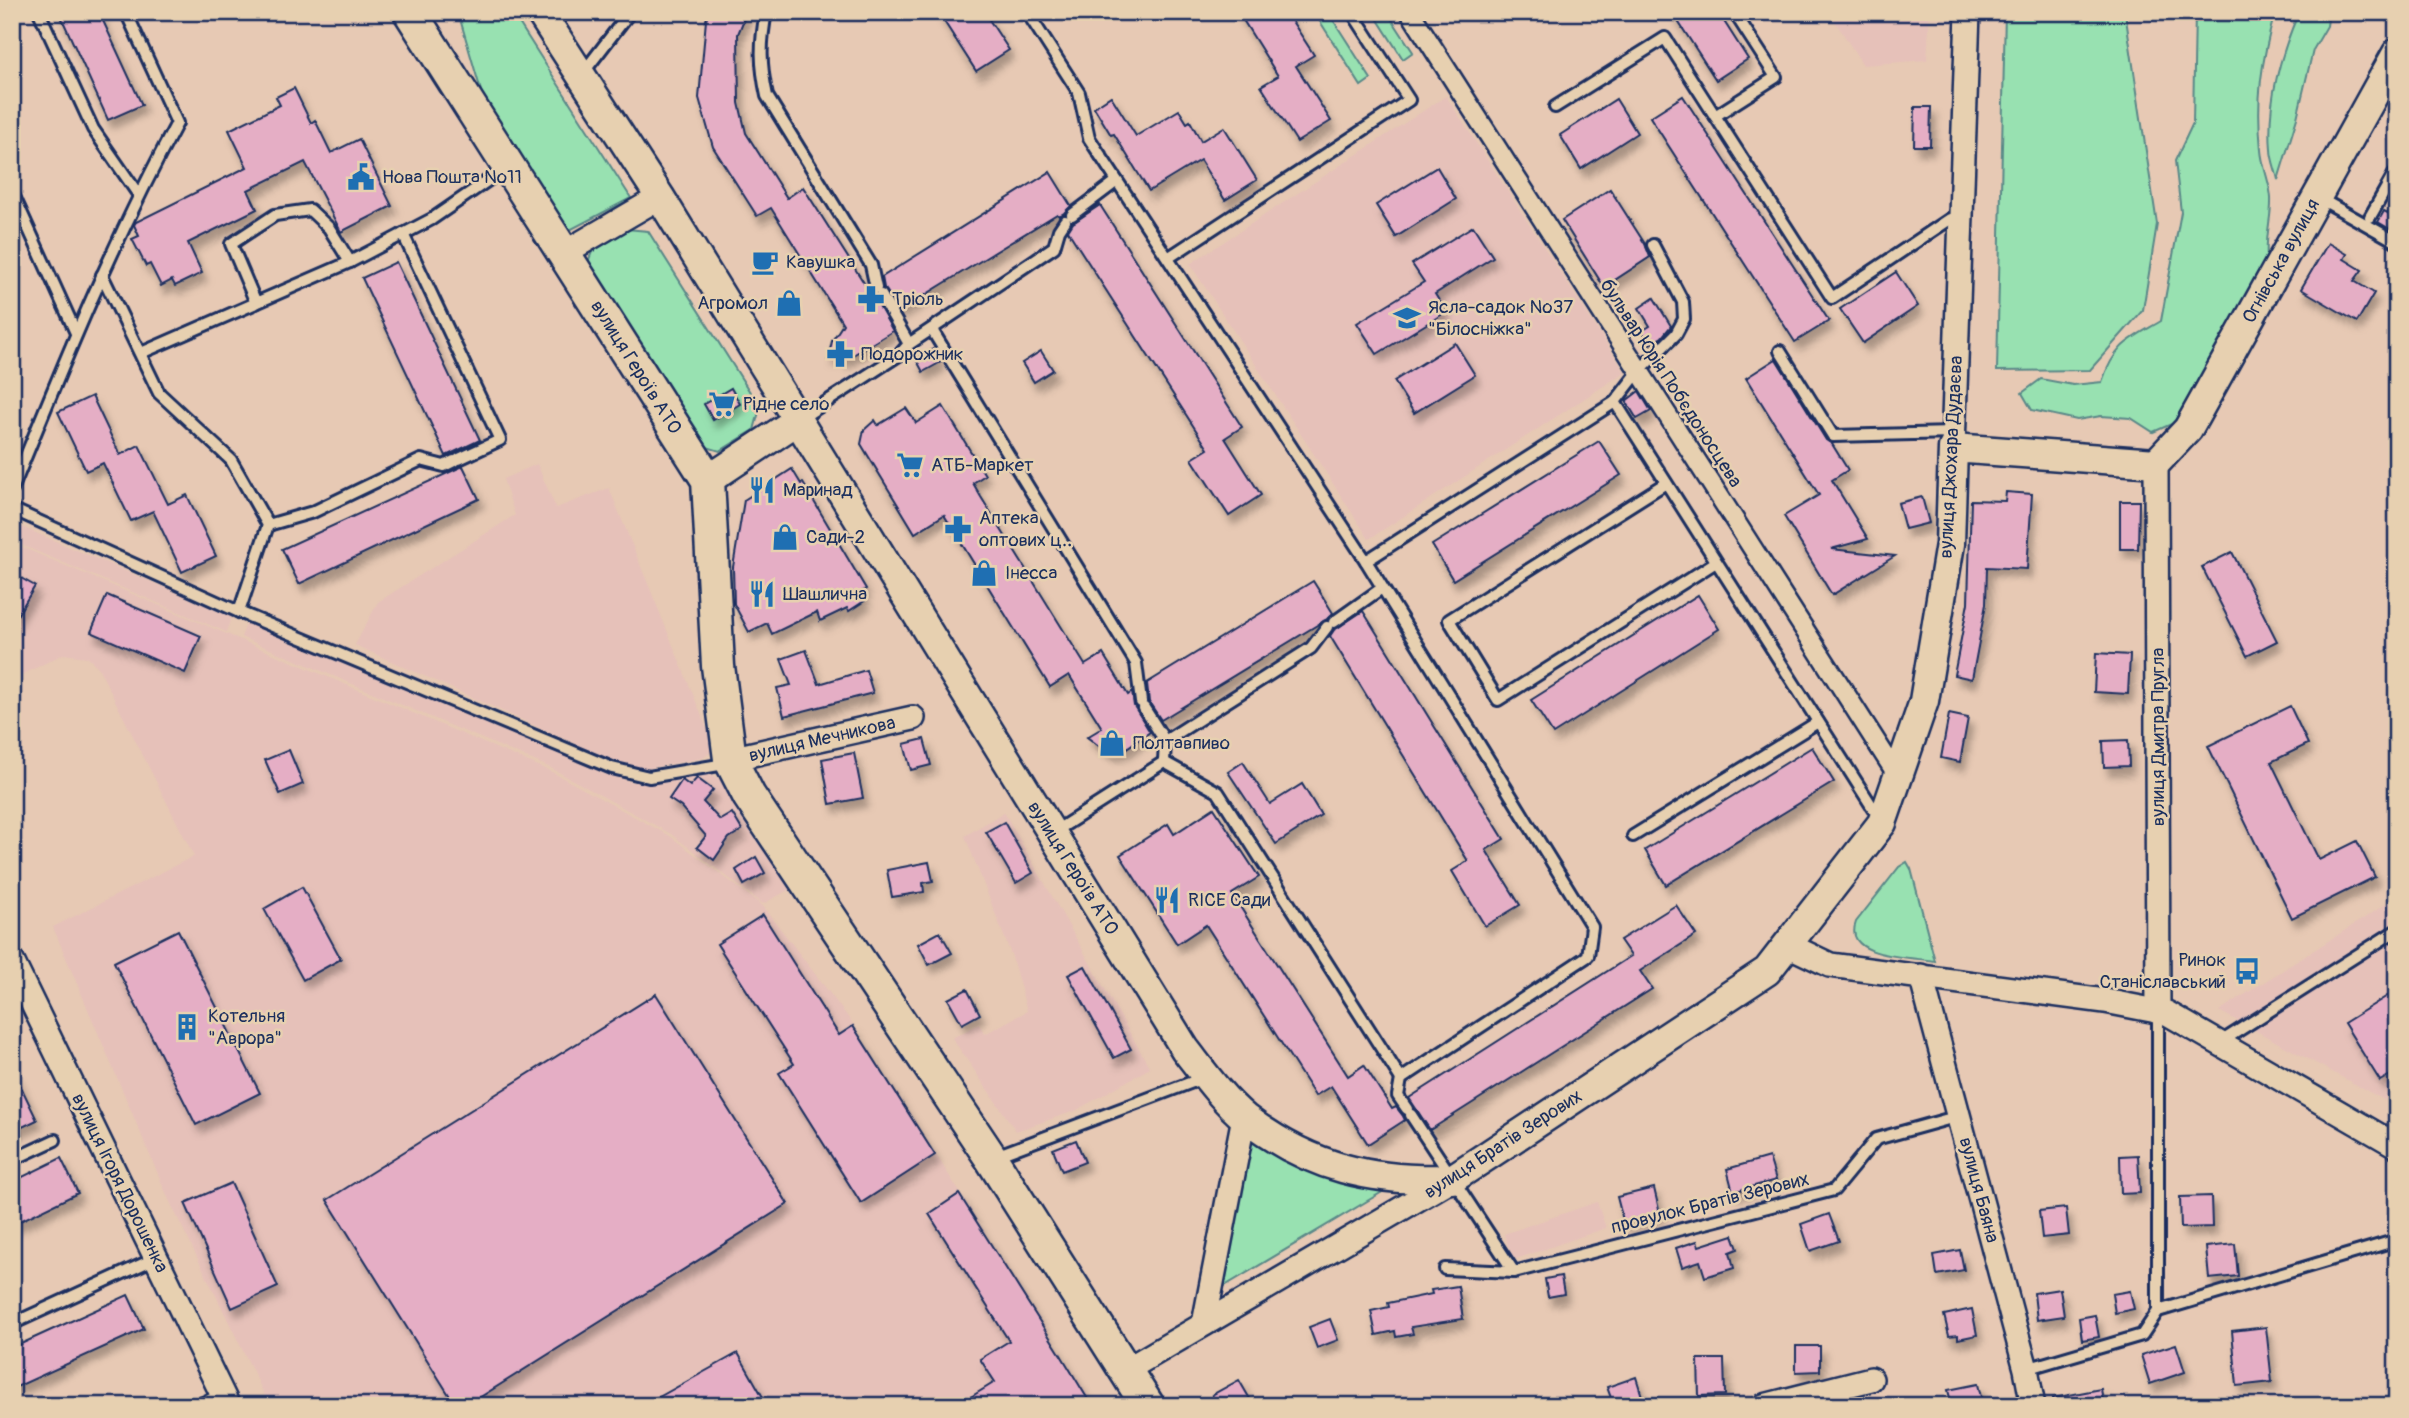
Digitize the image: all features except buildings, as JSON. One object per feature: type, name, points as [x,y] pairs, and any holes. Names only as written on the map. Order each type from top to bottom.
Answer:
[{"type":"main road","name":"вулиця Героїв АТО","points":[[410,12],[708,480],[718,666],[730,760],[749,796],[991,1158],[1148,1406]]},
{"type":"main road","points":[[432,12],[444,65]]},
{"type":"street","name":"вулиця Героїв АТО","points":[[540,12],[660,197],[1185,1049],[1206,1077],[1244,1117],[1301,1152],[1354,1173],[1402,1179],[1452,1179]]},
{"type":"street","name":"бульвар Юрія Побєдоносцева","points":[[1410,12],[1898,776]]},
{"type":"street","name":"вулиця Джохара Дудаєва","points":[[1788,945],[1882,823],[1924,701],[1950,544],[1968,12]]},
{"type":"street","name":"Огнівська вулиця","points":[[2156,463],[2188,429],[2397,53]]},
{"type":"street","points":[[565,253],[660,197]]},
{"type":"street","points":[[708,480],[798,420]]},
{"type":"street","points":[[1953,440],[2156,463]]},
{"type":"street","name":"вулиця Дмитра Пругла","points":[[2156,463],[2158,1012]]},
{"type":"street","name":"вулиця Мечникова","points":[[730,760],[913,718]]},
{"type":"street","points":[[1788,945],[1830,965],[2105,1001],[2167,1013],[2397,1146]]},
{"type":"street","name":"вулиця Братів Зерових","points":[[1126,1370],[1452,1179],[1767,971],[1788,945]]},
{"type":"street","name":"вулиця Ігоря Дорошенка","points":[[12,961],[225,1400]]},
{"type":"street","name":"вулиця Баяна","points":[[1921,976],[2026,1369],[2033,1406]]},
{"type":"street","points":[[1204,1324],[1244,1117]]},
{"type":"street","points":[[1764,1406],[1871,1379]]},
{"type":"lane","points":[[39,12],[93,129],[138,194]]},
{"type":"lane","points":[[12,490],[76,333],[138,194],[177,123],[126,12]]},
{"type":"lane","points":[[581,75],[630,12]]},
{"type":"lane","points":[[766,12],[760,41],[761,69],[767,96],[872,265],[878,292],[909,344]]},
{"type":"lane","points":[[1027,12],[1079,93],[1089,138],[1366,561],[1592,927],[1588,956],[1401,1079]]},
{"type":"lane","points":[[1168,258],[1409,100],[1352,12]]},
{"type":"lane","points":[[1715,116],[1776,77],[1734,12]]},
{"type":"lane","points":[[1555,107],[1665,38],[1832,298],[1950,219],[1961,219]]},
{"type":"lane","points":[[141,353],[350,262],[432,219],[508,166]]},
{"type":"lane","points":[[2370,217],[2397,169]]},
{"type":"lane","points":[[798,420],[900,355],[909,344],[1054,247],[1059,230],[1069,218],[1117,181]]},
{"type":"lane","points":[[12,192],[76,333]]},
{"type":"lane","points":[[2317,197],[2397,242]]},
{"type":"lane","points":[[256,303],[231,244],[275,215],[310,210],[329,228],[350,262]]},
{"type":"lane","points":[[268,525],[313,512],[421,460],[444,466],[500,440],[403,234]]},
{"type":"lane","points":[[1366,561],[1615,402],[1639,371],[1676,334],[1685,319],[1683,302],[1653,245]]},
{"type":"lane","points":[[102,275],[159,393],[231,460],[268,525],[239,612]]},
{"type":"lane","points":[[932,330],[1136,663],[1143,705],[1164,741],[1164,762]]},
{"type":"lane","points":[[1780,351],[1833,436],[1953,440]]},
{"type":"lane","points":[[1615,402],[1882,823]]},
{"type":"lane","points":[[1666,483],[1449,620],[1498,700],[1716,562]]},
{"type":"lane","points":[[12,509],[239,612],[612,768],[639,776],[660,776],[719,765],[730,760]]},
{"type":"lane","points":[[1164,741],[1311,648],[1330,625],[1382,588]]},
{"type":"lane","points":[[1633,836],[1818,722]]},
{"type":"lane","points":[[1052,833],[1164,762]]},
{"type":"lane","points":[[1164,762],[1218,792],[1401,1079],[1398,1096],[1514,1272]]},
{"type":"lane","points":[[2219,1043],[2397,930]]},
{"type":"lane","points":[[2026,1369],[2142,1335],[2158,1311],[2158,1012]]},
{"type":"lane","points":[[991,1158],[1206,1077]]},
{"type":"lane","name":"провулок Братів Зерових","points":[[1445,1269],[1514,1272],[1834,1190],[1875,1139],[1959,1116]]},
{"type":"lane","points":[[12,1160],[55,1140]]},
{"type":"lane","points":[[2158,1311],[2397,1240]]},
{"type":"lane","points":[[12,1324],[156,1258]]},
{"type":"lane","points":[[197,1406],[225,1400]]},
{"type":"shaded area","points":[[1829,12],[1930,12],[1927,60],[1863,65]]},
{"type":"shaded area","name":"Ясла-садок №37 \"Білосніжка\"","points":[[1446,96],[1625,372],[1369,539],[1190,264]]},
{"type":"shaded area","points":[[537,464],[556,508],[609,488],[712,741],[712,751],[703,758],[646,769],[625,766],[355,645],[378,602],[515,515],[503,479]]},
{"type":"shaded area","points":[[17,525],[232,616],[226,632],[12,541]]},
{"type":"shaded area","points":[[12,543],[550,771],[670,836],[763,906],[854,1025],[1095,1406],[270,1406],[169,1200],[53,927],[194,856],[98,667],[87,657],[63,654],[12,680]]},
{"type":"shaded area","points":[[247,622],[628,781],[655,784],[708,774],[724,781],[794,887],[763,904],[671,834],[551,768],[241,637]]},
{"type":"shaded area","points":[[1004,812],[1150,1068],[1075,1111],[1016,1131],[952,1038],[979,1024],[985,1034],[1027,1011],[1011,954],[965,836]]},
{"type":"shaded area","points":[[2397,897],[2397,1107],[2219,1011]]},
{"type":"shaded area","points":[[1597,1202],[1606,1228],[1513,1260],[1504,1234]]},
{"type":"green space","points":[[458,12],[512,12],[631,198],[566,232],[490,122]]},
{"type":"green space","points":[[1314,12],[1328,12],[1371,79],[1361,86]]},
{"type":"green space","points":[[1373,12],[1387,12],[1413,52],[1403,59]]},
{"type":"green space","points":[[2005,12],[2125,12],[2157,224],[2143,310],[2090,370],[1997,371]]},
{"type":"green space","points":[[2195,12],[2275,12],[2263,64],[2260,97],[2262,156],[2271,198],[2267,257],[2174,423],[2153,432],[2131,418],[2101,416],[2077,420],[2032,410],[2022,393],[2041,379],[2073,385],[2102,382],[2112,359],[2124,344],[2161,321],[2181,212],[2175,161],[2193,123]]},
{"type":"green space","points":[[2299,12],[2329,12],[2327,26],[2313,50],[2297,118],[2278,180],[2271,153],[2273,96],[2286,45]]},
{"type":"green space","points":[[626,229],[648,231],[760,408],[754,430],[720,451],[700,445],[587,265],[593,249]]},
{"type":"green space","points":[[1907,862],[1935,961],[1882,954],[1859,943],[1854,934],[1856,922],[1899,867]]},
{"type":"green space","points":[[1242,1131],[1317,1174],[1361,1185],[1389,1188],[1208,1296]]},
{"type":"place","name":"Нова Пошта №11","points":[[361,177]]},
{"type":"place","name":"Кавушка","points":[[765,262]]},
{"type":"place","name":"Тріоль","points":[[871,299]]},
{"type":"place","name":"Агромол","points":[[789,303]]},
{"type":"place","name":"Ясла-садок №37 \"Білосніжка\"","points":[[1407,318]]},
{"type":"place","name":"Подорожник","points":[[840,354]]},
{"type":"place","name":"Рідне село","points":[[722,404]]},
{"type":"place","name":"АТБ-Маркет","points":[[910,465]]},
{"type":"place","name":"Маринад","points":[[762,490]]},
{"type":"place","name":"Аптека оптових ц‥","points":[[958,529]]},
{"type":"place","name":"Сади-2","points":[[785,537]]},
{"type":"place","name":"Інесса","points":[[984,573]]},
{"type":"place","name":"Шашлична","points":[[762,594]]},
{"type":"place","name":"Полтавпиво","points":[[1112,743]]},
{"type":"place","name":"RICE Сади","points":[[1167,900]]},
{"type":"place","name":"Ринок Станіславський","points":[[2247,971]]},
{"type":"place","name":"Котельня \"Аврора\"","points":[[187,1027]]}]
